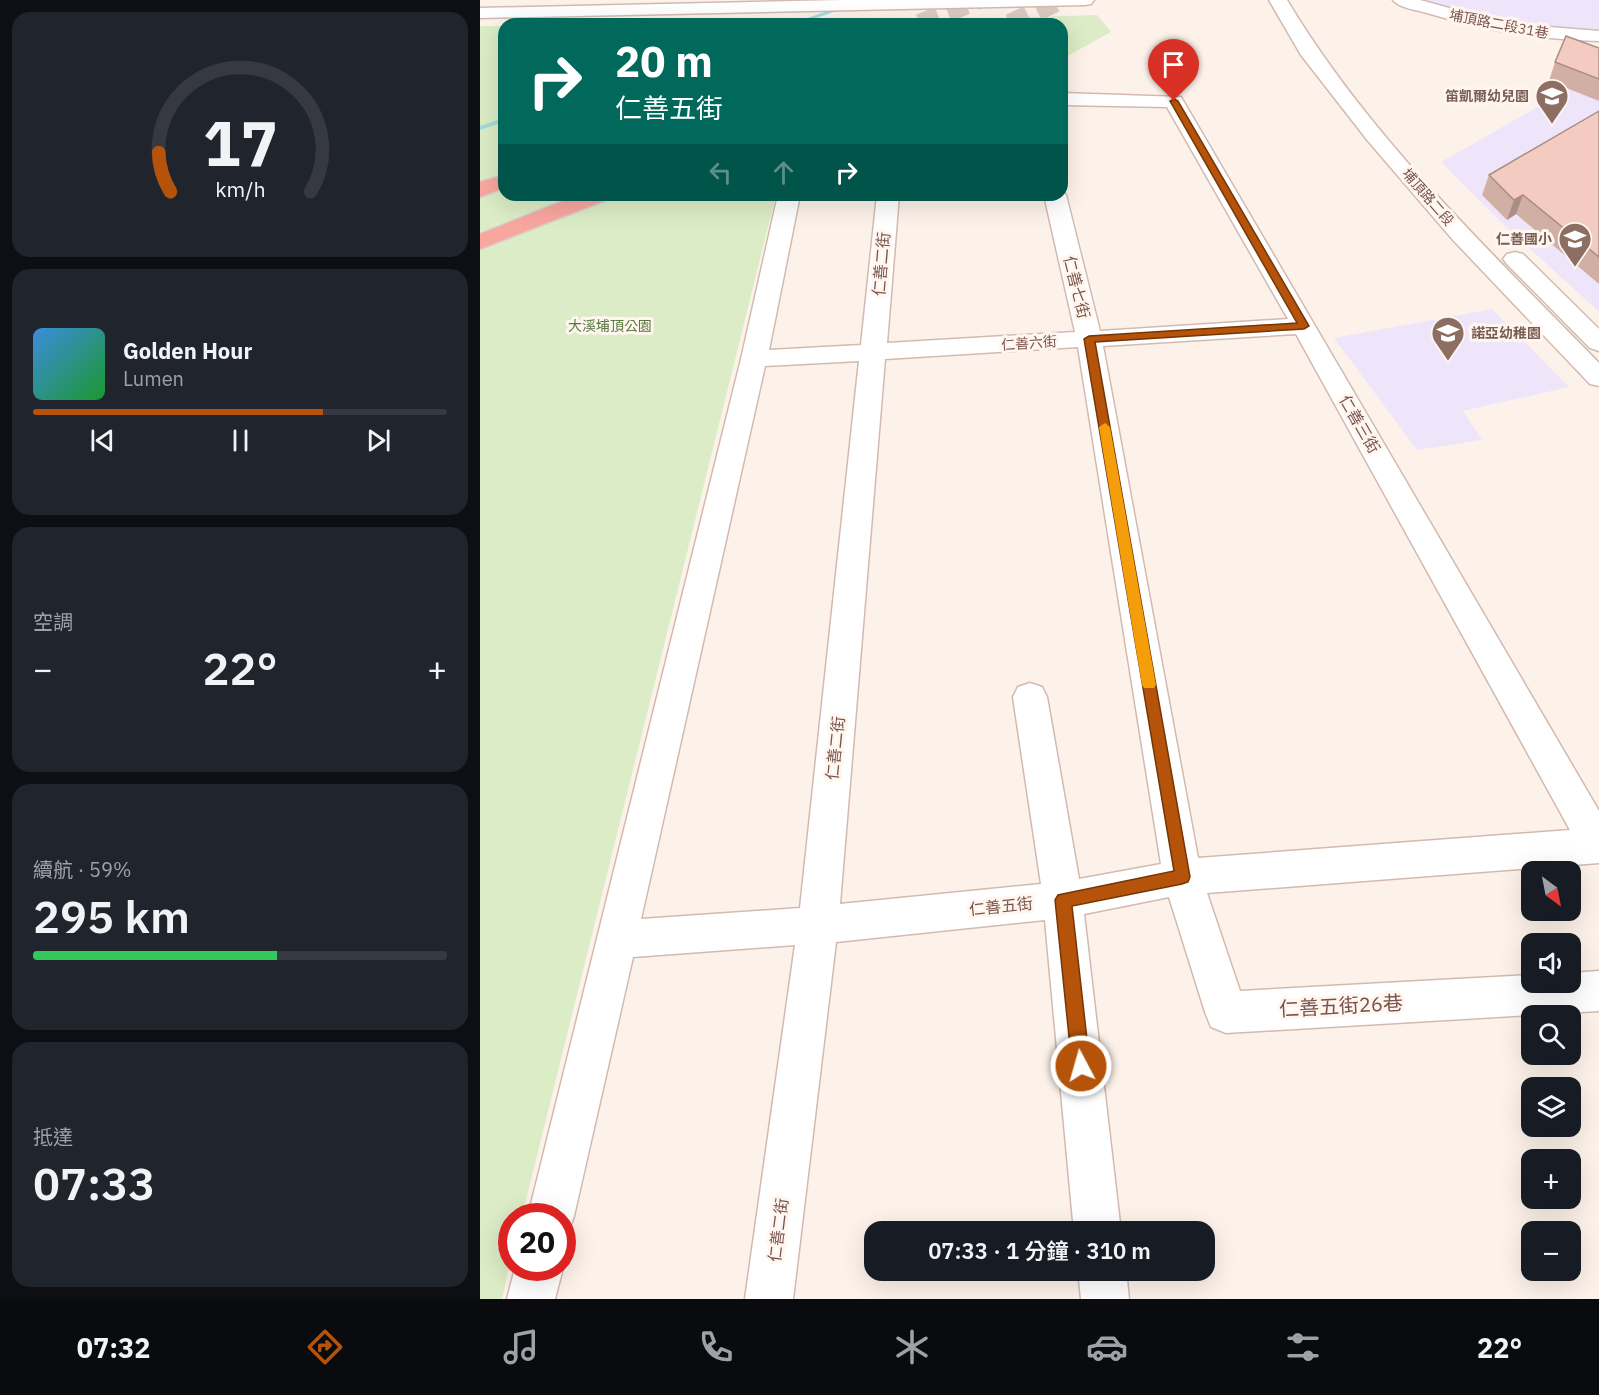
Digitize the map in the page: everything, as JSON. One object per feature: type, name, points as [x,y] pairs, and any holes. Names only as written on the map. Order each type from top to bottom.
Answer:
[{"type":"highway","points":[[480,190],[498,183]]},
{"type":"highway","points":[[480,242],[583,201]]},
{"type":"street","points":[[541,12],[555,0]]},
{"type":"street","points":[[480,13],[1085,0]]},
{"type":"street","name":"埔頂路二段","points":[[1278,0],[1308,51],[1375,137],[1461,235],[1599,378]]},
{"type":"street","points":[[1299,0],[1323,41],[1383,113]]},
{"type":"street","name":"埔頂路二段31巷","points":[[1402,0],[1459,18],[1522,31],[1567,36],[1599,36]]},
{"type":"street","points":[[907,18],[909,4]]},
{"type":"street","points":[[825,18],[828,6]]},
{"type":"street","name":"仁善三街","points":[[1068,99],[1174,101],[1599,846]]},
{"type":"street","points":[[554,1203],[754,359],[788,201]]},
{"type":"street","name":"仁善二街","points":[[769,1299],[818,925],[887,201]]},
{"type":"street","name":"仁善七街","points":[[1056,201],[1089,339],[1182,877]]},
{"type":"street","points":[[1500,243],[1599,343]]},
{"type":"street","name":"仁善六街","points":[[754,359],[1304,326]]},
{"type":"street","points":[[1030,696],[1063,900],[1097,1221]]},
{"type":"street","name":"仁善五街","points":[[617,939],[818,925],[1063,900],[1182,877],[1599,846]]},
{"type":"street","name":"仁善五街26巷","points":[[1182,877],[1226,1012],[1599,991]]},
{"type":"street","points":[[531,1299],[536,1281]]},
{"type":"street","points":[[1103,1281],[1105,1299]]},
{"type":"shaded area","points":[[1417,0],[1599,0],[1599,30],[1555,30],[1493,20]]},
{"type":"shaded area","name":"笛凱爾幼兒園","points":[[1599,72],[1599,312],[1502,223],[1441,162]]},
{"type":"shaded area","name":"諾亞幼稚園","points":[[1492,309],[1569,387],[1463,411],[1482,440],[1417,450],[1334,338]]},
{"type":"green space","points":[[1097,15],[1111,32],[1068,56],[1068,18],[1002,18]]},
{"type":"green space","name":"大溪埔頂公園","points":[[480,26],[498,26],[498,201],[775,201],[525,1203],[498,1203],[498,1281],[506,1281],[502,1299],[480,1299]]},
{"type":"building","points":[[1566,36],[1599,48],[1599,79],[1555,62]]},
{"type":"building","points":[[1599,111],[1599,257],[1523,195],[1514,200],[1489,175]]},
{"type":"waterway","points":[[811,18],[865,0]]},
{"type":"waterway","points":[[480,128],[498,122]]},
{"type":"tunnel","points":[[934,18],[977,0]]},
{"type":"tunnel","points":[[1022,18],[1060,0]]},
{"type":"slow traffic","points":[[1105,427],[1149,685]]},
{"type":"place","name":"笛凱爾幼兒園","points":[[1552,125]]},
{"type":"place","name":"仁善國小","points":[[1575,268]]},
{"type":"place","name":"諾亞幼稚園","points":[[1448,362]]},
{"type":"route","points":[[1081,1066],[1063,900],[1182,877],[1089,339],[1304,326],[1174,101]]}]
